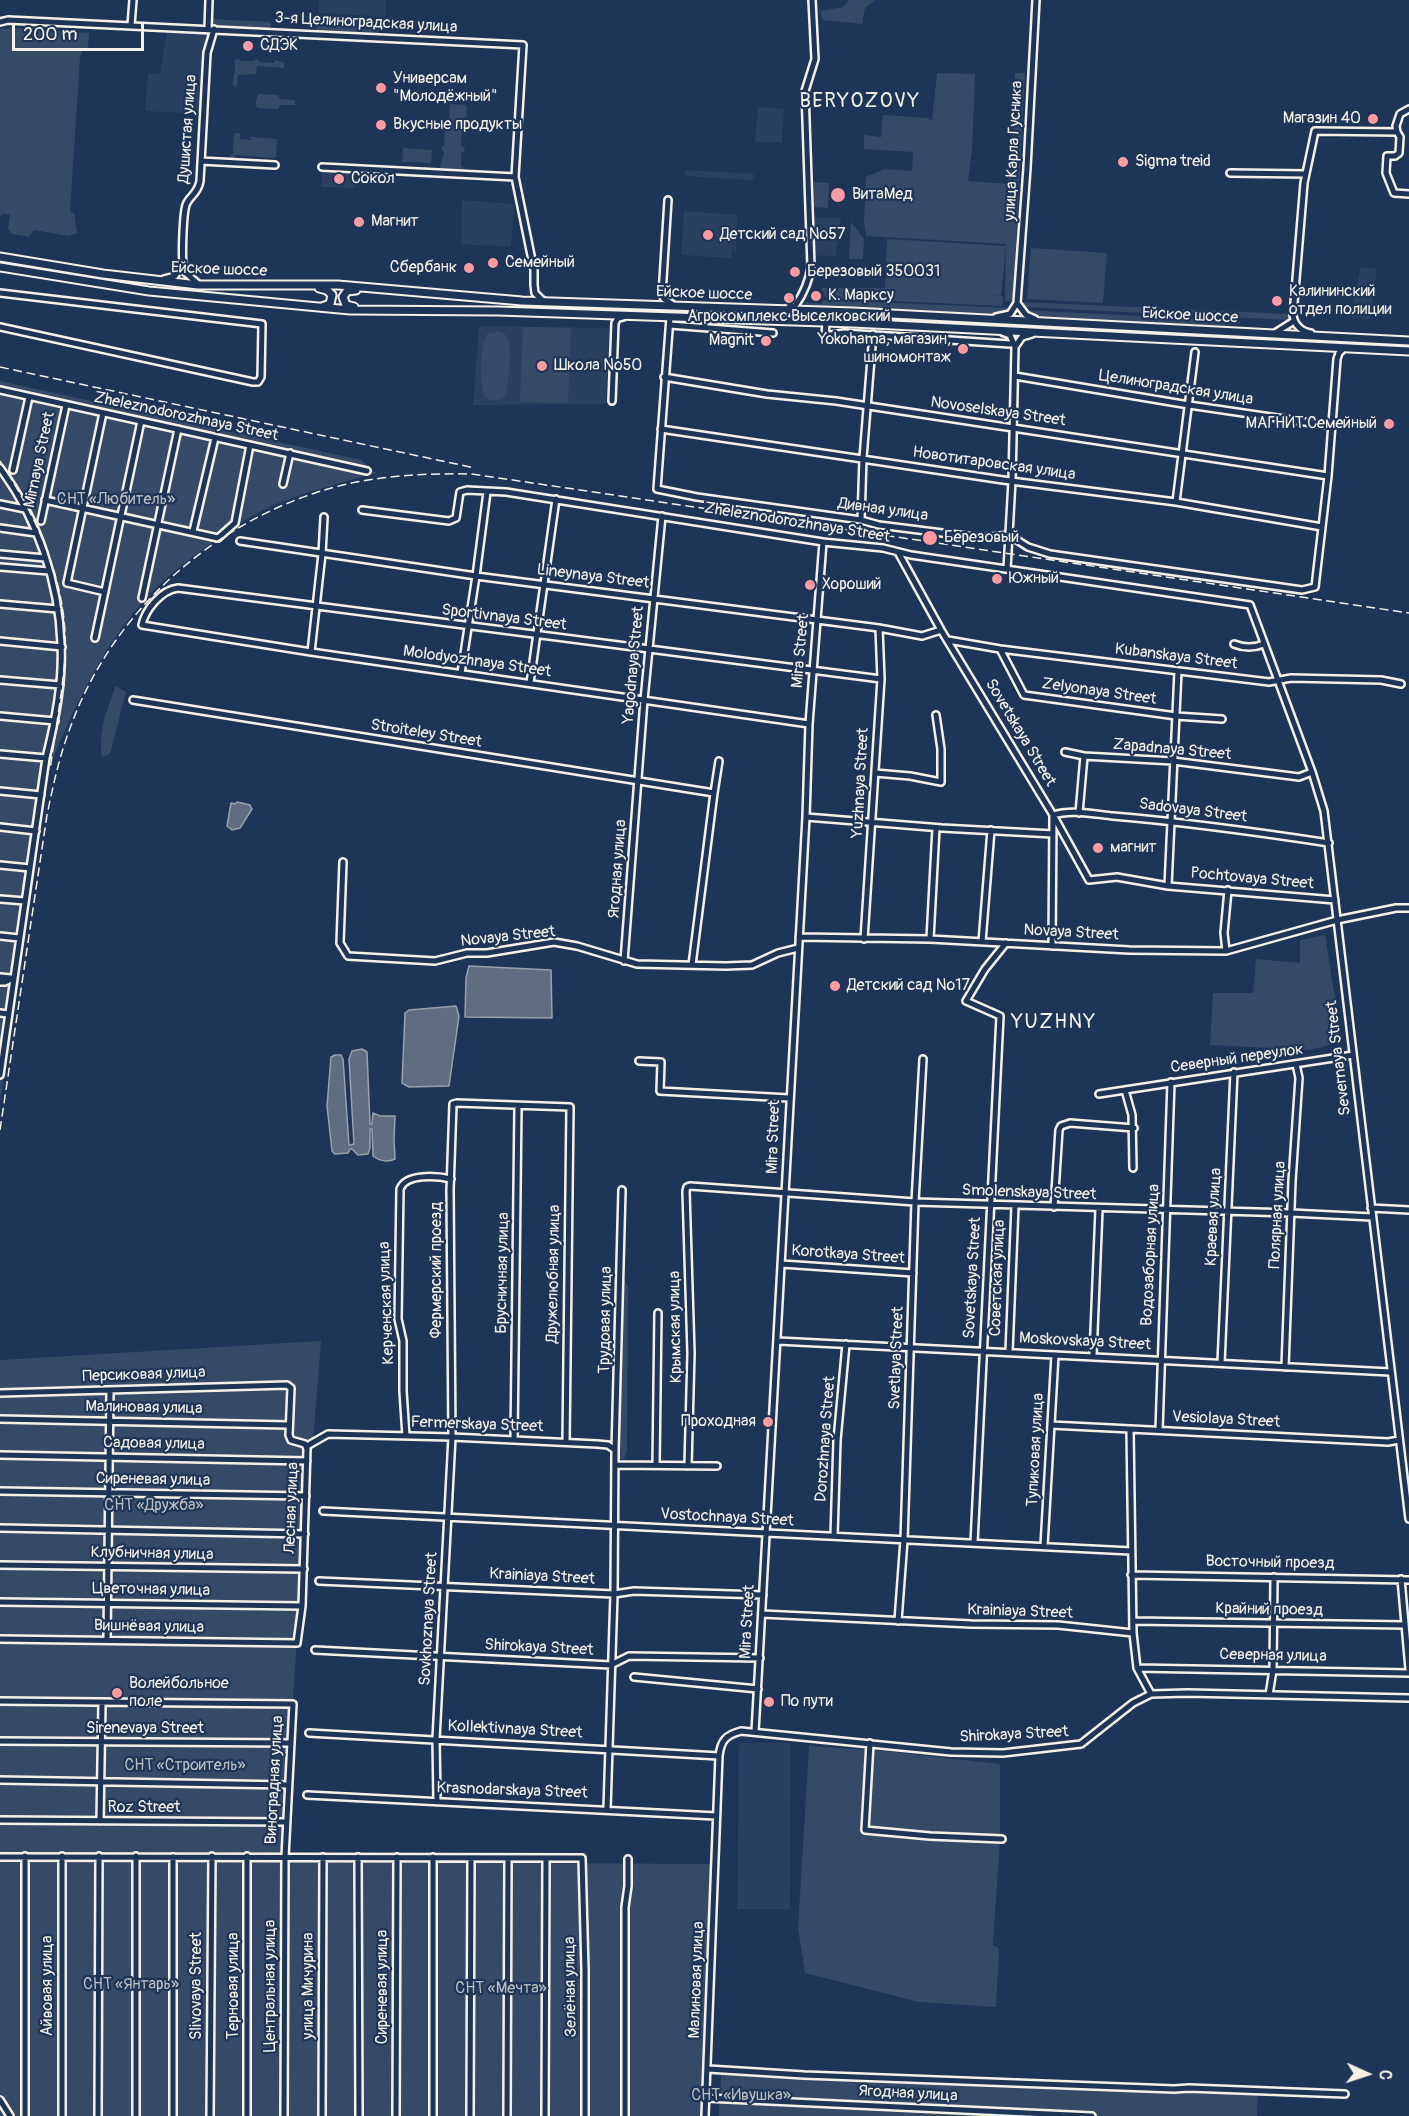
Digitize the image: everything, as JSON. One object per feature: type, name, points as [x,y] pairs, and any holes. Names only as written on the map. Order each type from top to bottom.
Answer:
[{"type":"main road","name":"Ейское шоссе","points":[[0,256],[157,281],[198,285],[338,285],[522,301],[819,311],[1409,340]]},
{"type":"main road","name":"Ейское шоссе","points":[[0,267],[149,291],[350,310],[498,311],[778,320],[1409,351]]},
{"type":"main road","points":[[299,285],[331,292],[331,302],[321,307]]},
{"type":"main road","points":[[394,290],[347,291],[343,301],[349,306],[396,310]]},
{"type":"street","points":[[131,26],[133,0]]},
{"type":"street","name":"Душистая улица","points":[[182,264],[186,204],[199,189],[207,53],[211,29],[209,0]]},
{"type":"street","points":[[784,310],[786,307],[793,308],[800,299],[810,281],[812,267],[805,91],[815,59],[812,0]]},
{"type":"street","name":"улица Карла Гусника","points":[[1017,303],[1028,168],[1036,0]]},
{"type":"street","name":"3-я Целиноградская улица","points":[[0,22],[8,20],[523,45],[515,177]]},
{"type":"street","points":[[1409,109],[1400,114],[1396,126],[1400,137],[1399,153],[1395,156],[1387,156],[1386,173],[1394,193],[1409,194]]},
{"type":"street","points":[[1329,336],[1308,333],[1300,329],[1294,321],[1301,216],[1306,174],[1315,131],[1397,132]]},
{"type":"street","points":[[201,161],[275,165]]},
{"type":"street","points":[[322,167],[515,177],[534,270],[535,294],[544,302]]},
{"type":"street","points":[[1230,173],[1306,174]]},
{"type":"street","points":[[645,305],[658,299],[662,294],[668,200]]},
{"type":"street","points":[[157,281],[175,276],[182,264]]},
{"type":"street","points":[[182,264],[184,272],[198,285]]},
{"type":"street","points":[[522,301],[534,285]]},
{"type":"street","points":[[0,293],[262,324],[261,377],[258,382],[253,382],[0,327]]},
{"type":"street","points":[[662,294],[668,303],[676,306]]},
{"type":"street","points":[[800,299],[804,308],[819,311]]},
{"type":"street","points":[[993,319],[1010,314],[1017,303],[1031,318],[1055,322]]},
{"type":"street","points":[[608,315],[615,323]]},
{"type":"street","points":[[612,400],[615,323],[624,315]]},
{"type":"street","points":[[661,429],[670,317]]},
{"type":"street","points":[[1274,333],[1294,321]]},
{"type":"street","points":[[826,322],[825,336],[844,333],[873,334],[1013,345],[1022,337],[1037,332]]},
{"type":"street","points":[[670,325],[773,333]]},
{"type":"street","points":[[986,329],[989,332],[1005,332],[1010,335],[1013,345],[1015,376],[1007,569]]},
{"type":"street","points":[[861,520],[863,458],[873,334]]},
{"type":"street","points":[[1328,347],[1337,359]]},
{"type":"street","points":[[1009,535],[1028,547],[1050,554],[1287,589],[1302,590],[1315,587],[1328,476],[1337,359],[1344,348]]},
{"type":"street","points":[[1176,502],[1195,352]]},
{"type":"street","name":"Целиноградская улица","points":[[1015,376],[1332,426]]},
{"type":"street","name":"Novoselskaya Street","points":[[664,377],[1328,476]]},
{"type":"street","name":"Zheleznodorozhnaya Street","points":[[0,390],[367,471]]},
{"type":"street","points":[[13,470],[29,397]]},
{"type":"street","name":"Mirnaya Street","points":[[41,521],[66,405]]},
{"type":"street","points":[[103,413],[67,583],[105,592]]},
{"type":"street","points":[[95,638],[141,421]]},
{"type":"street","points":[[142,598],[178,429]]},
{"type":"street","name":"Новотитаровская улица","points":[[661,429],[1012,481],[1176,502],[1322,526]]},
{"type":"street","name":"Дивная улица","points":[[661,429],[657,489],[697,497],[861,520],[879,525],[982,538],[1009,535]]},
{"type":"street","points":[[193,531],[215,438]]},
{"type":"street","points":[[45,500],[218,537],[235,523],[250,445]]},
{"type":"street","points":[[283,484],[290,453]]},
{"type":"street","points":[[0,468],[25,509],[45,558],[58,609],[62,647],[55,721],[46,758],[0,1075]]},
{"type":"street","name":"Zheleznodorozhnaya Street","points":[[362,510],[449,521],[456,518],[460,492],[495,490],[824,542],[884,548],[1007,569],[1250,605]]},
{"type":"street","points":[[461,673],[487,492]]},
{"type":"street","points":[[530,683],[555,499]]},
{"type":"street","points":[[0,504],[25,509]]},
{"type":"street","name":"Yagodnaya Street","points":[[639,780],[644,700],[662,516]]},
{"type":"street","points":[[311,652],[324,517]]},
{"type":"street","points":[[0,528],[36,533]]},
{"type":"street","name":"Lineynaya Street","points":[[240,541],[476,576],[879,628],[921,636],[941,630]]},
{"type":"street","name":"Mira Street","points":[[754,1732],[778,1341],[809,724],[824,542]]},
{"type":"street","name":"Sovetskaya Street","points":[[898,552],[941,630],[1053,815],[1089,880]]},
{"type":"street","points":[[0,554],[45,558]]},
{"type":"street","points":[[0,567],[49,571]]},
{"type":"street","name":"Sportivnaya Street","points":[[142,626],[144,616],[149,609],[158,599],[173,589],[197,590],[881,679]]},
{"type":"street","points":[[0,604],[58,609]]},
{"type":"street","name":"Severnaya Street","points":[[1250,605],[1312,772],[1324,812],[1409,1519]]},
{"type":"street","name":"Molodyozhnaya Street","points":[[142,626],[809,724]]},
{"type":"street","name":"Yuzhnaya Street","points":[[864,939],[881,679],[879,628]]},
{"type":"street","name":"Kubanskaya Street","points":[[948,640],[1000,649],[1269,682],[1292,678],[1381,680],[1401,684]]},
{"type":"street","points":[[0,641],[62,647]]},
{"type":"street","points":[[1234,645],[1257,647],[1264,644]]},
{"type":"street","name":"Zelyonaya Street","points":[[1000,649],[1024,695],[1176,716],[1222,719]]},
{"type":"street","points":[[1168,886],[1178,671]]},
{"type":"street","points":[[0,680],[60,685]]},
{"type":"street","name":"Stroiteley Street","points":[[133,700],[714,793]]},
{"type":"street","points":[[875,773],[941,782],[941,749],[936,715]]},
{"type":"street","points":[[0,716],[55,721]]},
{"type":"street","name":"Zapadnaya Street","points":[[1065,753],[1173,761],[1299,777],[1312,772]]},
{"type":"street","points":[[0,754],[46,758]]},
{"type":"street","points":[[1079,813],[1084,756]]},
{"type":"street","points":[[692,965],[719,761]]},
{"type":"street","name":"Ягодная улица","points":[[624,961],[639,780]]},
{"type":"street","points":[[0,791],[41,795]]},
{"type":"street","name":"Sadovaya Street","points":[[1053,815],[1060,812],[1172,820],[1329,843]]},
{"type":"street","points":[[1052,946],[1053,815]]},
{"type":"street","points":[[806,817],[936,828],[1053,834]]},
{"type":"street","points":[[0,827],[36,831]]},
{"type":"street","points":[[930,939],[936,828]]},
{"type":"street","points":[[982,942],[991,830]]},
{"type":"street","name":"Novaya Street","points":[[343,862],[340,943],[348,956],[435,961],[467,954],[554,942],[577,946],[637,964],[752,965],[778,953],[798,948]]},
{"type":"street","points":[[0,865],[30,868]]},
{"type":"street","name":"Pochtovaya Street","points":[[1089,880],[1118,877],[1168,886],[1335,900]]},
{"type":"street","points":[[1226,951],[1224,933],[1228,890]]},
{"type":"street","points":[[0,899],[25,901]]},
{"type":"street","name":"Novaya Street","points":[[799,937],[930,939],[1129,950],[1226,951],[1337,920],[1396,908],[1409,908]]},
{"type":"street","points":[[0,936],[19,938]]},
{"type":"street","name":"Sovetskaya Street","points":[[974,1543],[1000,1016],[966,1001],[985,969],[1006,943]]},
{"type":"street","points":[[0,977],[13,978]]},
{"type":"street","points":[[0,982],[13,978]]},
{"type":"street","points":[[0,1013],[9,1014]]},
{"type":"street","name":"Северный переулок","points":[[1099,1094],[1353,1055]]},
{"type":"street","name":"Svetlaya Street","points":[[898,1621],[904,1540],[915,1202],[923,1059]]},
{"type":"street","points":[[639,1061],[661,1062],[660,1091],[789,1098]]},
{"type":"street","name":"Полярная улица","points":[[1285,1368],[1299,1078],[1296,1064]]},
{"type":"street","name":"Краевая улица","points":[[1221,1363],[1234,1072]]},
{"type":"street","name":"Водозаборная улица","points":[[1159,1430],[1171,1082]]},
{"type":"street","points":[[1125,1090],[1134,1128],[1133,1168]]},
{"type":"street","name":"Фермерский проезд","points":[[452,1437],[453,1104],[518,1106]]},
{"type":"street","name":"Дружелюбная улица","points":[[518,1106],[570,1107],[566,1442]]},
{"type":"street","name":"Брусничная улица","points":[[514,1440],[518,1106]]},
{"type":"street","points":[[1054,1207],[1058,1139],[1061,1126],[1070,1123],[1134,1128]]},
{"type":"street","name":"Керченская улица","points":[[406,1436],[403,1341],[398,1319],[400,1189],[404,1183],[417,1178],[451,1179]]},
{"type":"street","name":"Smolenskaya Street","points":[[687,1187],[915,1202],[1372,1217]]},
{"type":"street","name":"Крымская улица","points":[[687,1187],[691,1353],[688,1466]]},
{"type":"street","name":"Трудовая улица","points":[[615,1450],[622,1190]]},
{"type":"street","name":"Советская улица","points":[[1009,1352],[1015,1206]]},
{"type":"street","points":[[1371,1208],[1409,1210]]},
{"type":"street","points":[[1093,1356],[1099,1209]]},
{"type":"street","name":"Korotkaya Street","points":[[782,1264],[913,1273]]},
{"type":"street","points":[[656,1465],[658,1313]]},
{"type":"street","name":"Moskovskaya Street","points":[[778,1341],[1390,1372]]},
{"type":"street","name":"Dorozhnaya Street","points":[[834,1536],[837,1440],[846,1344]]},
{"type":"street","name":"Тупиковая улица","points":[[1044,1546],[1054,1355]]},
{"type":"street","name":"Персиковая улица","points":[[0,1393],[290,1386],[288,1425]]},
{"type":"street","points":[[106,1640],[110,1390]]},
{"type":"street","name":"Малиновая улица","points":[[0,1419],[288,1425]]},
{"type":"street","name":"Лесная улица","points":[[288,1425],[291,1440],[307,1446],[302,1606],[297,1643]]},
{"type":"street","name":"Vesiolaya Street","points":[[1051,1425],[1388,1442],[1399,1440]]},
{"type":"street","points":[[1130,1430],[1133,1633],[1137,1668],[1151,1694],[1409,1698]]},
{"type":"street","name":"Fermerskaya Street","points":[[307,1446],[328,1434],[566,1442],[608,1445],[615,1450]]},
{"type":"street","name":"Sovkhoznaya Street","points":[[436,1802],[436,1740],[452,1437]]},
{"type":"street","points":[[607,1809],[614,1594],[615,1450]]},
{"type":"street","name":"Садовая улица","points":[[0,1455],[307,1461]]},
{"type":"street","points":[[615,1462],[717,1466]]},
{"type":"street","name":"Сиреневая улица","points":[[0,1491],[306,1496]]},
{"type":"street","name":"Vostochnaya Street","points":[[323,1511],[1131,1551]]},
{"type":"street","points":[[0,1528],[304,1534]]},
{"type":"street","name":"Клубничная улица","points":[[0,1565],[303,1569]]},
{"type":"street","name":"Восточный проезд","points":[[1131,1575],[1409,1580]]},
{"type":"street","points":[[1269,1695],[1273,1670],[1274,1577]]},
{"type":"street","points":[[1401,1579],[1409,1671]]},
{"type":"street","name":"Krainiaya Street","points":[[319,1581],[614,1594],[634,1591],[763,1595]]},
{"type":"street","name":"Цветочная улица","points":[[0,1602],[302,1606]]},
{"type":"street","name":"Krainiaya Street","points":[[762,1614],[898,1621],[1058,1625],[1133,1633]]},
{"type":"street","name":"Крайний проезд","points":[[1133,1621],[1406,1625]]},
{"type":"street","name":"Вишнёвая улица","points":[[0,1639],[297,1643]]},
{"type":"street","name":"Shirokaya Street","points":[[315,1650],[611,1665],[629,1656],[760,1658]]},
{"type":"street","name":"Северная улица","points":[[1137,1668],[1409,1671]]},
{"type":"street","points":[[634,1677],[758,1689]]},
{"type":"street","name":"Shirokaya Street","points":[[719,1756],[723,1739],[741,1731],[951,1752],[1003,1753],[1074,1746],[1090,1738],[1133,1703],[1151,1694]]},
{"type":"street","points":[[0,1701],[102,1703],[100,1821]]},
{"type":"street","name":"Виноградная улица","points":[[102,1703],[292,1704],[285,1857]]},
{"type":"street","name":"Kollektivnaya Street","points":[[309,1732],[719,1756]]},
{"type":"street","name":"Sirenevaya Street","points":[[0,1741],[290,1743]]},
{"type":"street","points":[[870,1743],[865,1830],[1002,1839]]},
{"type":"street","name":"Малиновая улица","points":[[705,2116],[719,1756]]},
{"type":"street","points":[[0,1780],[288,1785]]},
{"type":"street","name":"Krasnodarskaya Street","points":[[307,1795],[716,1816]]},
{"type":"street","name":"Roz Street","points":[[0,1820],[287,1822]]},
{"type":"street","points":[[25,1856],[25,2116]]},
{"type":"street","name":"Айвовая улица","points":[[62,1856],[62,2116]]},
{"type":"street","points":[[99,1856],[99,2116]]},
{"type":"street","points":[[136,1856],[136,2116]]},
{"type":"street","name":"Slivovaya Street","points":[[210,2116],[212,1856]]},
{"type":"street","name":"Терновая улица","points":[[247,1856],[247,2116]]},
{"type":"street","points":[[0,1857],[546,1858],[545,2116]]},
{"type":"street","points":[[173,1857],[173,2116]]},
{"type":"street","name":"Центральная улица","points":[[284,2116],[285,1857]]},
{"type":"street","name":"улица Мичурина","points":[[322,2116],[323,1857]]},
{"type":"street","points":[[358,1857],[358,2116]]},
{"type":"street","name":"Сиреневая улица","points":[[396,2116],[397,1857]]},
{"type":"street","points":[[433,1857],[433,2116]]},
{"type":"street","points":[[470,2116],[471,1858]]},
{"type":"street","points":[[507,2116],[508,1858]]},
{"type":"street","name":"Зелёная улица","points":[[546,1858],[582,1858],[585,2116]]},
{"type":"street","points":[[625,2116],[625,1907],[628,1859]]},
{"type":"street","points":[[708,2069],[815,2076],[1345,2094]]},
{"type":"street","name":"Ягодная улица","points":[[706,2098],[1092,2116]]},
{"type":"street","points":[[0,2100],[10,2116]]},
{"type":"shaded area","points":[[319,0],[386,0],[385,17],[319,13]]},
{"type":"shaded area","points":[[167,31],[209,32],[210,35],[206,40],[202,114],[145,111],[148,74],[160,74]]},
{"type":"shaded area","points":[[758,107],[784,109],[782,142],[755,142]]},
{"type":"shaded area","points":[[685,170],[754,174],[753,180],[685,176]]},
{"type":"shaded area","name":"Сокол","points":[[322,171],[356,172],[355,188],[321,187]]},
{"type":"shaded area","points":[[462,200],[514,204],[511,247],[461,244]]},
{"type":"shaded area","name":"Детский сад №57","points":[[684,211],[737,215],[736,253],[734,253],[734,228],[732,258],[681,255]]},
{"type":"shaded area","points":[[812,217],[841,218],[835,257],[813,255]]},
{"type":"shaded area","points":[[1361,267],[1377,269],[1370,319],[1350,317]]},
{"type":"shaded area","name":"Школа №50","points":[[479,326],[609,328],[606,404],[473,405]]},
{"type":"shaded area","points":[[231,803],[250,805],[252,809],[240,828],[232,830],[227,826]]},
{"type":"shaded area","points":[[469,966],[551,970],[552,1018],[465,1017],[466,978]]},
{"type":"shaded area","points":[[456,1006],[459,1016],[449,1086],[409,1087],[402,1083],[405,1013],[409,1010]]},
{"type":"shaded area","points":[[362,1049],[367,1052],[370,1124],[372,1124],[373,1113],[380,1116],[395,1116],[395,1159],[389,1161],[373,1156],[372,1129],[370,1129],[368,1154],[358,1155],[352,1149],[348,1153],[335,1154],[332,1151],[327,1106],[331,1057],[341,1055],[343,1059],[349,1145],[354,1144],[349,1059],[352,1051]]},
{"type":"shaded area","points":[[739,1743],[791,1743],[790,1909],[737,1909]]},
{"type":"green space","points":[[849,0],[875,0],[865,8],[862,24],[823,20],[820,11],[843,7]]},
{"type":"green space","points":[[211,19],[271,22],[270,29],[215,28],[210,25]]},
{"type":"green space","points":[[317,22],[323,25],[330,23],[379,28],[378,36],[316,32]]},
{"type":"green space","points":[[0,29],[89,33],[88,47],[83,50],[80,57],[70,212],[74,213],[77,233],[69,236],[34,230],[29,237],[12,234],[8,229],[10,215],[2,213],[0,218]]},
{"type":"green space","points":[[238,58],[240,61],[257,59],[260,62],[273,63],[276,60],[284,63],[284,68],[257,66],[256,74],[238,75],[237,88],[233,85],[234,61]]},
{"type":"green space","points":[[937,73],[975,74],[972,151],[968,181],[1008,184],[1015,73],[1025,73],[1013,302],[1005,301],[1006,244],[866,236],[864,222],[866,177],[884,169],[912,171],[913,152],[864,149],[864,135],[881,137],[883,115],[927,118],[932,121]]},
{"type":"green space","points":[[258,94],[278,95],[280,99],[295,100],[295,105],[280,105],[278,109],[258,108],[255,105]]},
{"type":"green space","points":[[450,104],[467,107],[466,130],[462,132],[461,146],[465,148],[461,153],[461,166],[464,168],[462,172],[440,169],[445,131],[442,125],[449,124]]},
{"type":"green space","points":[[234,133],[240,133],[240,139],[251,140],[251,137],[277,139],[276,158],[236,155],[233,160],[230,160],[229,157],[233,153]]},
{"type":"green space","points":[[403,148],[432,150],[431,163],[402,162]]},
{"type":"green space","points":[[814,182],[829,183],[828,208],[814,207]]},
{"type":"green space","points":[[851,222],[864,239],[863,259],[849,259]]},
{"type":"green space","points":[[887,239],[1006,246],[1001,295],[986,294],[1003,296],[1002,306],[826,298],[821,288],[885,288]]},
{"type":"green space","points":[[1031,248],[1107,253],[1103,303],[1027,299]]},
{"type":"green space","points":[[825,300],[1012,308],[1008,313],[996,315],[807,307],[803,302],[821,304]]},
{"type":"green space","points":[[1021,302],[1289,314],[1289,320],[1023,307]]},
{"type":"green space","points":[[1024,310],[1240,321],[1240,323],[1222,326],[1034,317]]},
{"type":"green space","points":[[523,327],[571,328],[568,403],[520,402]]},
{"type":"green space","points":[[499,331],[505,334],[509,341],[509,371],[505,394],[503,398],[495,401],[486,398],[483,393],[481,366],[487,334]]},
{"type":"green space","name":"СНТ «Любитель»","points":[[0,381],[361,460],[376,473],[284,501],[230,530],[186,562],[157,587],[118,633],[94,672],[46,775],[0,1102]]},
{"type":"green space","points":[[116,686],[126,692],[110,754],[102,757],[102,730]]},
{"type":"green space","points":[[1325,935],[1342,1042],[1310,1050],[1210,1045],[1213,993],[1253,993],[1256,959],[1300,963],[1300,940]]},
{"type":"green space","points":[[623,1278],[628,1286],[627,1451],[624,1459],[620,1459],[617,1429]]},
{"type":"green space","points":[[321,1341],[294,1679],[286,1862],[718,1864],[710,2116],[0,2116],[0,1360]]},
{"type":"green space","points":[[809,1746],[884,1751],[1000,1764],[1000,1839],[993,1945],[999,1949],[996,2007],[919,2002],[805,1973],[798,1928]]},
{"type":"green space","name":"СНТ «Ивушка»","points":[[721,2073],[1258,2087],[1257,2116],[719,2116]]},
{"type":"railway","points":[[0,367],[475,468]]},
{"type":"railway","points":[[0,461],[27,506],[38,530],[48,554],[62,605],[65,657],[50,770]]},
{"type":"railway","points":[[0,1130],[47,815],[62,751],[86,690],[108,652],[134,616],[198,555],[235,530],[274,509],[315,493],[373,479],[433,474],[472,474],[1409,613]]},
{"type":"place","name":"СДЭК","points":[[248,46]]},
{"type":"place","name":"Универсам \"Молодёжный\"","points":[[381,88]]},
{"type":"place","name":"Магазин 40","points":[[1373,119]]},
{"type":"place","name":"Вкусные продукты","points":[[381,125]]},
{"type":"place","name":"Sigma treid","points":[[1123,162]]},
{"type":"place","name":"Сокол","points":[[339,179]]},
{"type":"place","name":"ВитаMед","points":[[838,195]]},
{"type":"place","name":"Магнит","points":[[359,222]]},
{"type":"place","name":"Детский сад №57","points":[[708,235]]},
{"type":"place","name":"Семейный","points":[[493,263]]},
{"type":"place","name":"Сбербанк","points":[[469,268]]},
{"type":"place","name":"Березовый 350031","points":[[795,272]]},
{"type":"place","name":"К. Марксу","points":[[816,296]]},
{"type":"place","name":"Агрокомплекс Выселковский","points":[[789,298]]},
{"type":"place","name":"Калининский отдел полиции","points":[[1277,301]]},
{"type":"place","name":"Magnit","points":[[766,341]]},
{"type":"place","name":"Yokohama, магазин, шиномонтаж","points":[[963,349]]},
{"type":"place","name":"Школа №50","points":[[542,366]]},
{"type":"place","name":"МАГНИТ Семейный","points":[[1389,424]]},
{"type":"place","name":"Березовый","points":[[930,538]]},
{"type":"place","name":"Южный","points":[[997,579]]},
{"type":"place","name":"Хороший","points":[[810,585]]},
{"type":"place","name":"магнит","points":[[1098,848]]},
{"type":"place","name":"Детский сад №17","points":[[835,986]]},
{"type":"place","name":"Проходная","points":[[768,1422]]},
{"type":"place","name":"Волейбольное поле","points":[[117,1693]]},
{"type":"place","name":"По пути","points":[[769,1702]]},
{"type":"district","name":"BERYOZOVY","points":[[860,102]]},
{"type":"district","name":"YUZHNY","points":[[1054,1023]]},
{"type":"park label","name":"СНТ «Дружба»","points":[[154,1506]]},
{"type":"park label","name":"СНТ «Строитель»","points":[[185,1766]]},
{"type":"park label","name":"СНТ «Янтарь»","points":[[131,1985]]},
{"type":"park label","name":"СНТ «Мечта»","points":[[501,1989]]}]
